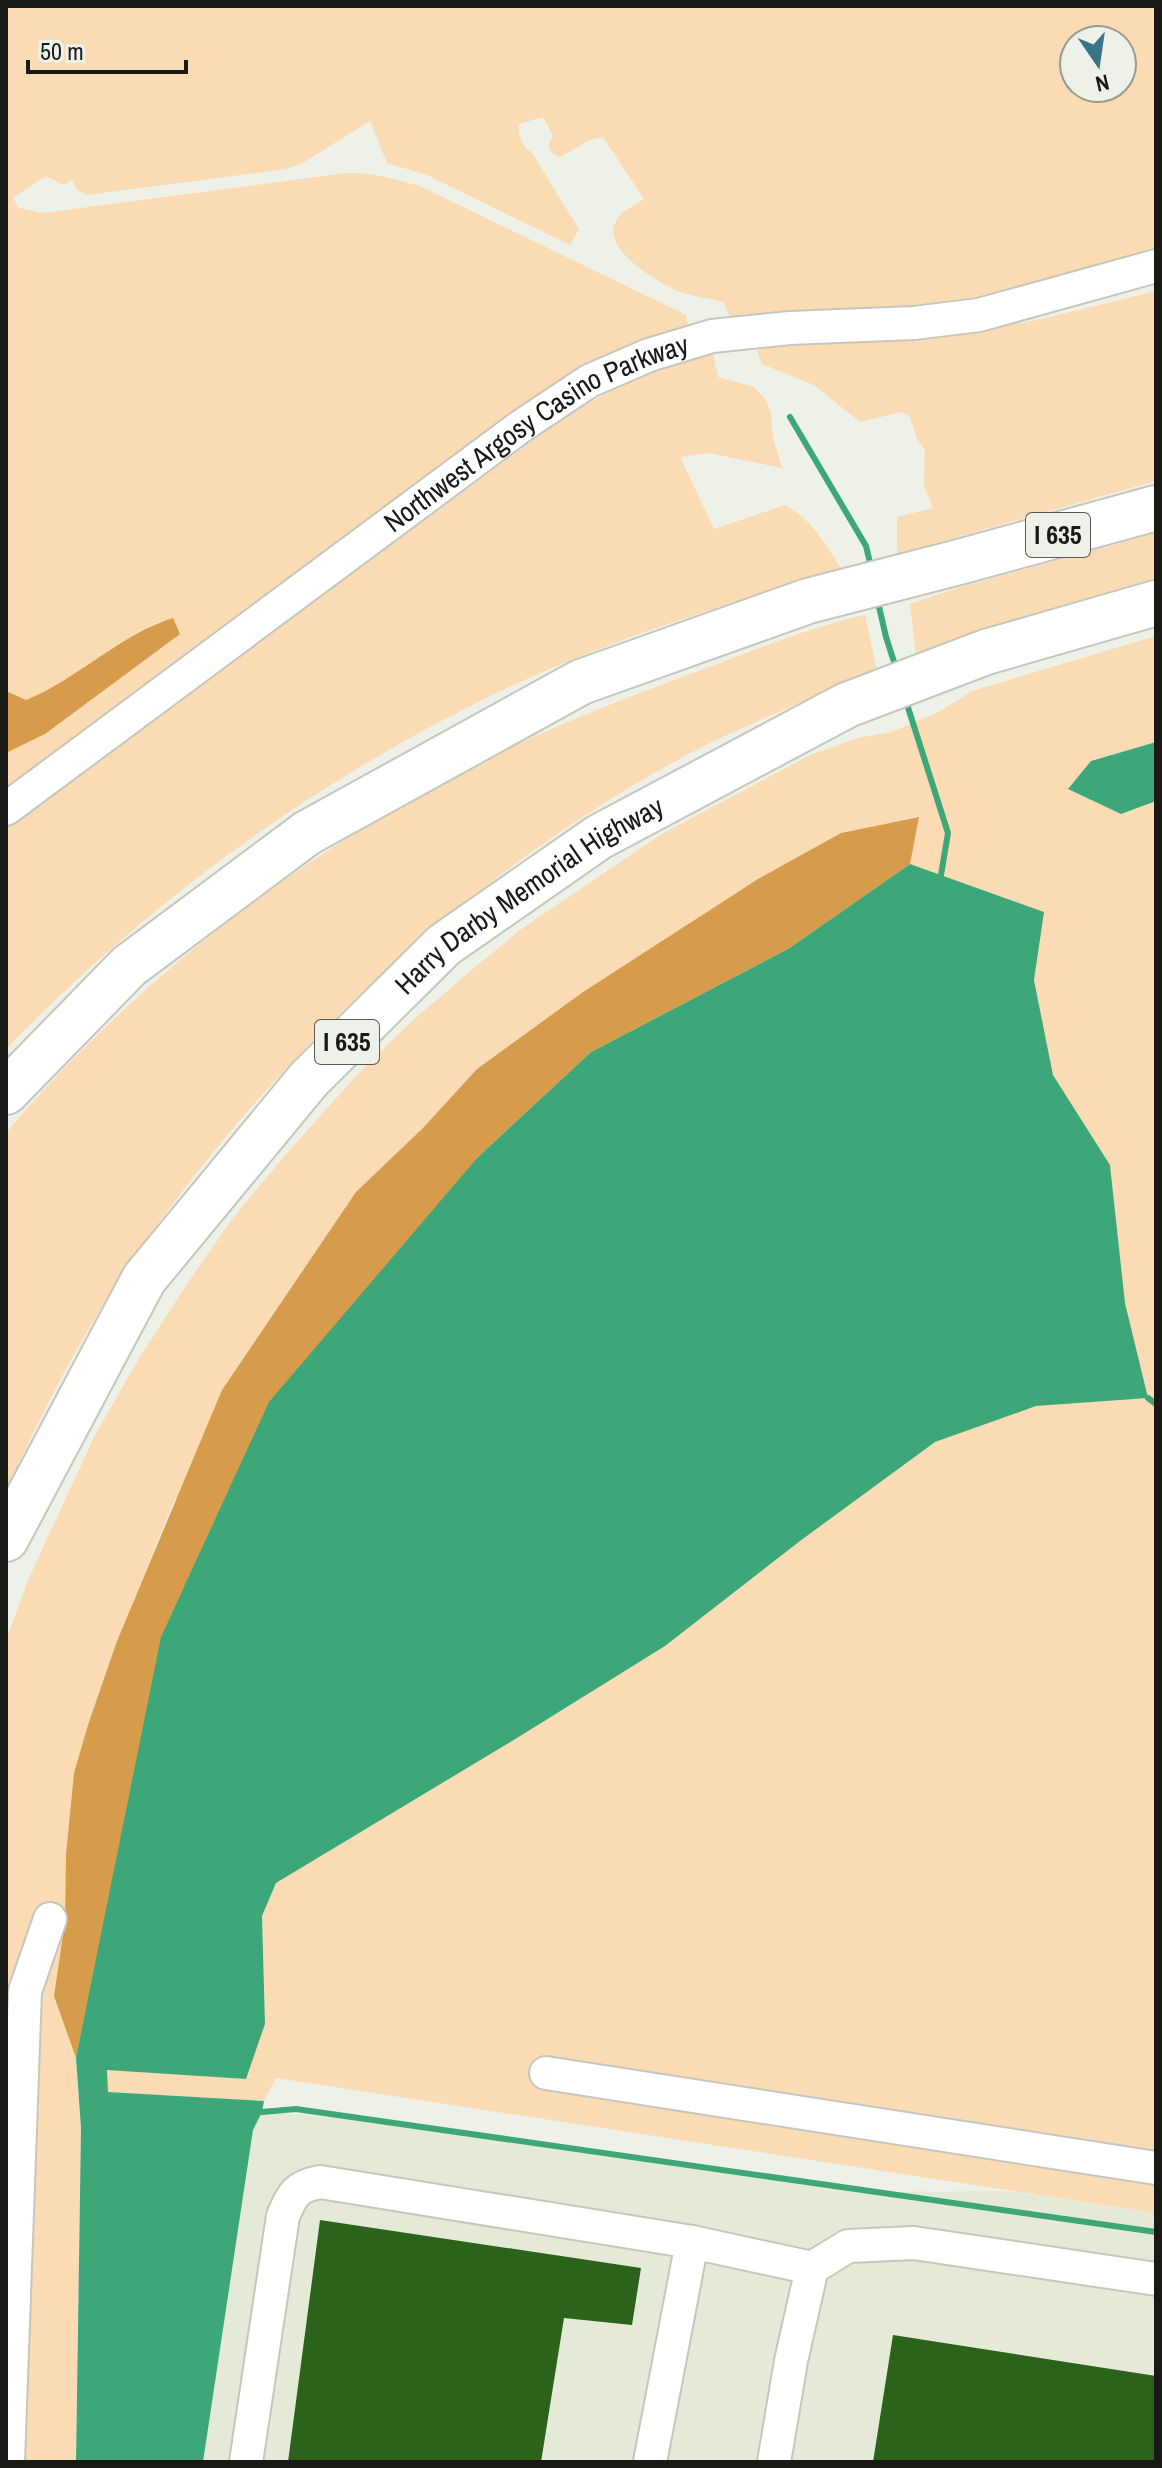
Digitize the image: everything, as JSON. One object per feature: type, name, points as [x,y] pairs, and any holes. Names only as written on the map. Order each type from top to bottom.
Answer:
[{"type":"highway","name":"I 635","points":[[6,1092],[129,966],[307,833],[581,682],[808,601],[1156,508]]},
{"type":"highway","name":"Harry Darby Memorial Highway","points":[[6,1539],[144,1279],[309,1079],[444,945],[599,837],[847,705],[986,652],[1156,603]]},
{"type":"street","name":"Northwest Argosy Casino Parkway","points":[[6,809],[520,427],[589,381],[649,355],[712,336],[790,328],[914,323],[979,315],[1156,266]]},
{"type":"street","points":[[8,2462],[25,1991],[50,1919]]},
{"type":"street","points":[[546,2073],[1156,2168]]},
{"type":"street","points":[[246,2462],[283,2216],[293,2195],[303,2185],[320,2182],[692,2242],[812,2268],[848,2246],[914,2243],[1156,2279]]},
{"type":"street","points":[[650,2462],[692,2242]]},
{"type":"street","points":[[774,2462],[791,2361],[812,2268]]},
{"type":"shaded area","points":[[6,6],[1156,6],[1156,250],[962,305],[732,321],[723,302],[671,288],[647,274],[625,255],[613,234],[615,223],[624,212],[644,199],[603,137],[590,140],[560,157],[553,154],[548,146],[553,136],[543,117],[519,124],[519,133],[523,144],[532,153],[579,229],[570,245],[427,175],[387,163],[370,121],[301,164],[286,169],[87,195],[77,190],[72,180],[63,185],[46,176],[13,198],[19,208],[43,213],[346,173],[394,179],[422,187],[686,315],[689,331],[6,793],[6,753],[45,734],[180,633],[172,619],[154,624],[53,689],[26,700],[6,691]]},
{"type":"shaded area","points":[[1156,291],[1156,481],[897,554],[897,517],[933,508],[924,485],[925,450],[917,439],[910,417],[902,412],[860,422],[814,385],[762,364],[757,351],[760,344],[934,338],[1037,320]]},
{"type":"shaded area","points":[[713,354],[718,377],[754,387],[766,400],[782,468],[708,453],[680,457],[714,529],[785,505],[812,527],[843,570],[617,642],[529,678],[419,733],[292,810],[171,898],[59,996],[6,1049],[6,827],[562,419],[634,380]]},
{"type":"shaded area","points":[[1156,533],[1156,581],[1054,610],[916,656],[910,604]]},
{"type":"shaded area","points":[[865,615],[877,671],[780,711],[685,756],[599,807],[514,864],[433,928],[356,998],[283,1072],[215,1150],[153,1232],[97,1315],[49,1401],[6,1490],[6,1133],[57,1076],[169,969],[230,920],[357,832],[424,793],[516,745],[616,702],[778,641]]},
{"type":"shaded area","points":[[173,618],[180,634],[45,734],[6,753],[6,691],[26,700],[63,681],[135,635]]},
{"type":"shaded area","points":[[1156,636],[1156,742],[1091,761],[1121,814],[1156,801],[1156,2213],[276,2078],[264,2101],[107,2092],[107,2069],[246,2079],[265,2024],[262,1916],[276,1883],[665,1646],[935,1442],[1036,1406],[1147,1398],[1125,1303],[1110,1165],[1053,1075],[1034,980],[1043,912],[910,864],[918,817],[841,833],[758,879],[583,992],[477,1069],[422,1129],[174,1501],[117,1641],[74,1773],[66,1854],[65,1921],[54,1996],[76,2058],[81,2128],[76,2462],[6,2462],[6,1640],[29,1578],[95,1435],[141,1355],[232,1219],[287,1153],[357,1075],[411,1022],[520,930],[660,835],[810,755],[858,738],[891,732],[939,712],[972,691]]},
{"type":"shaded area","points":[[1156,742],[1156,801],[1121,814],[1068,789],[1091,761]]},
{"type":"shaded area","points":[[919,817],[910,864],[788,949],[591,1052],[478,1157],[87,2007],[76,2058],[54,1996],[65,1921],[66,1854],[74,1773],[88,1725],[117,1641],[222,1390],[356,1192],[422,1129],[477,1069],[583,992],[758,879],[841,833]]},
{"type":"shaded area","points":[[910,864],[1044,912],[1034,980],[1053,1075],[1110,1165],[1125,1303],[1148,1398],[1036,1406],[935,1442],[665,1646],[276,1883],[262,1916],[265,2024],[246,2079],[107,2070],[108,2092],[264,2101],[253,2130],[203,2462],[76,2462],[81,2128],[76,2058],[161,1637],[269,1402],[478,1157],[591,1052],[788,949]]},
{"type":"shaded area","points":[[262,2112],[362,2119],[878,2192],[1007,2191],[1156,2213],[1156,2462],[203,2462],[253,2130]]},
{"type":"building","points":[[320,2220],[641,2268],[632,2325],[564,2318],[541,2462],[288,2462]]},
{"type":"building","points":[[893,2335],[1156,2376],[1156,2462],[873,2462]]},
{"type":"waterway","points":[[790,417],[866,546],[871,567]]},
{"type":"waterway","points":[[877,598],[896,668]]},
{"type":"waterway","points":[[905,698],[948,833],[941,875]]},
{"type":"waterway","points":[[1148,1398],[1156,1404]]},
{"type":"waterway","points":[[262,2112],[296,2109],[1156,2232]]}]
